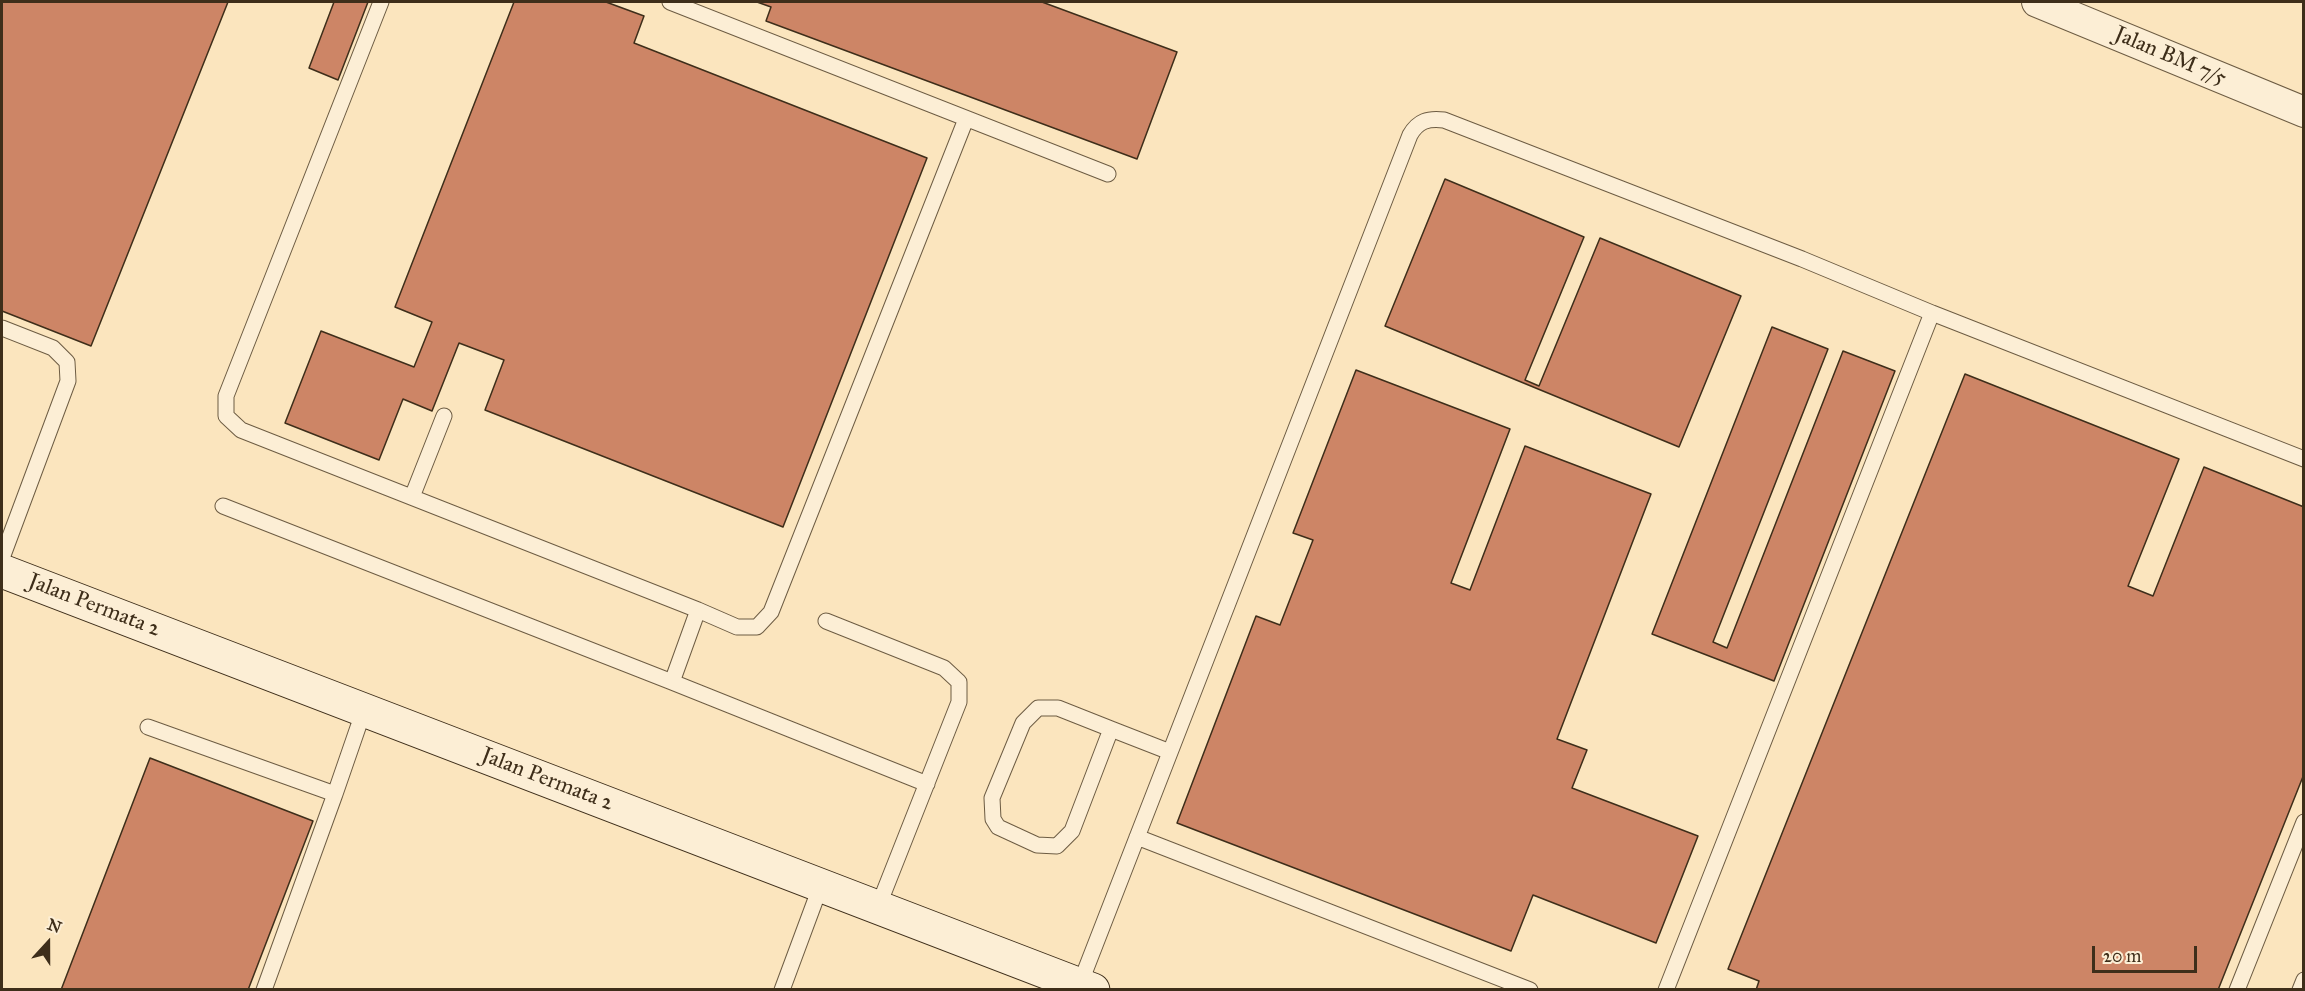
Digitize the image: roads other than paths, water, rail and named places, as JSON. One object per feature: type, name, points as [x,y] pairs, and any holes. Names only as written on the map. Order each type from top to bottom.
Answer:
[{"type":"street","name":"Jalan BM 7/5","points":[[2037,2],[2304,112]]},
{"type":"street","name":"Jalan Permata 2","points":[[2,571],[1087,987]]},
{"type":"lane","points":[[381,2],[226,396],[226,416],[241,430],[737,627],[757,627],[771,612],[966,119]]},
{"type":"lane","points":[[670,2],[1108,174]]},
{"type":"lane","points":[[1087,987],[1137,837],[1410,135],[1415,127],[1424,121],[1444,120],[1802,259],[1932,313],[2304,459]]},
{"type":"lane","points":[[1666,990],[1932,313]]},
{"type":"lane","points":[[2,328],[53,348],[68,362],[68,381],[2,558]]},
{"type":"lane","points":[[412,497],[444,416]]},
{"type":"lane","points":[[223,506],[927,784]]},
{"type":"lane","points":[[672,682],[698,610]]},
{"type":"lane","points":[[826,621],[944,668],[959,682],[959,702],[878,907]]},
{"type":"lane","points":[[1111,729],[1072,831],[1057,846],[1037,845],[998,827],[993,819],[992,798],[1023,723],[1038,708],[1058,708],[1170,752]]},
{"type":"lane","points":[[264,990],[364,710]]},
{"type":"lane","points":[[148,727],[335,794]]},
{"type":"lane","points":[[2237,990],[2304,822]]},
{"type":"lane","points":[[1137,837],[1530,990]]},
{"type":"lane","points":[[782,990],[821,885]]},
{"type":"lane","points":[[2300,990],[2304,980]]}]
